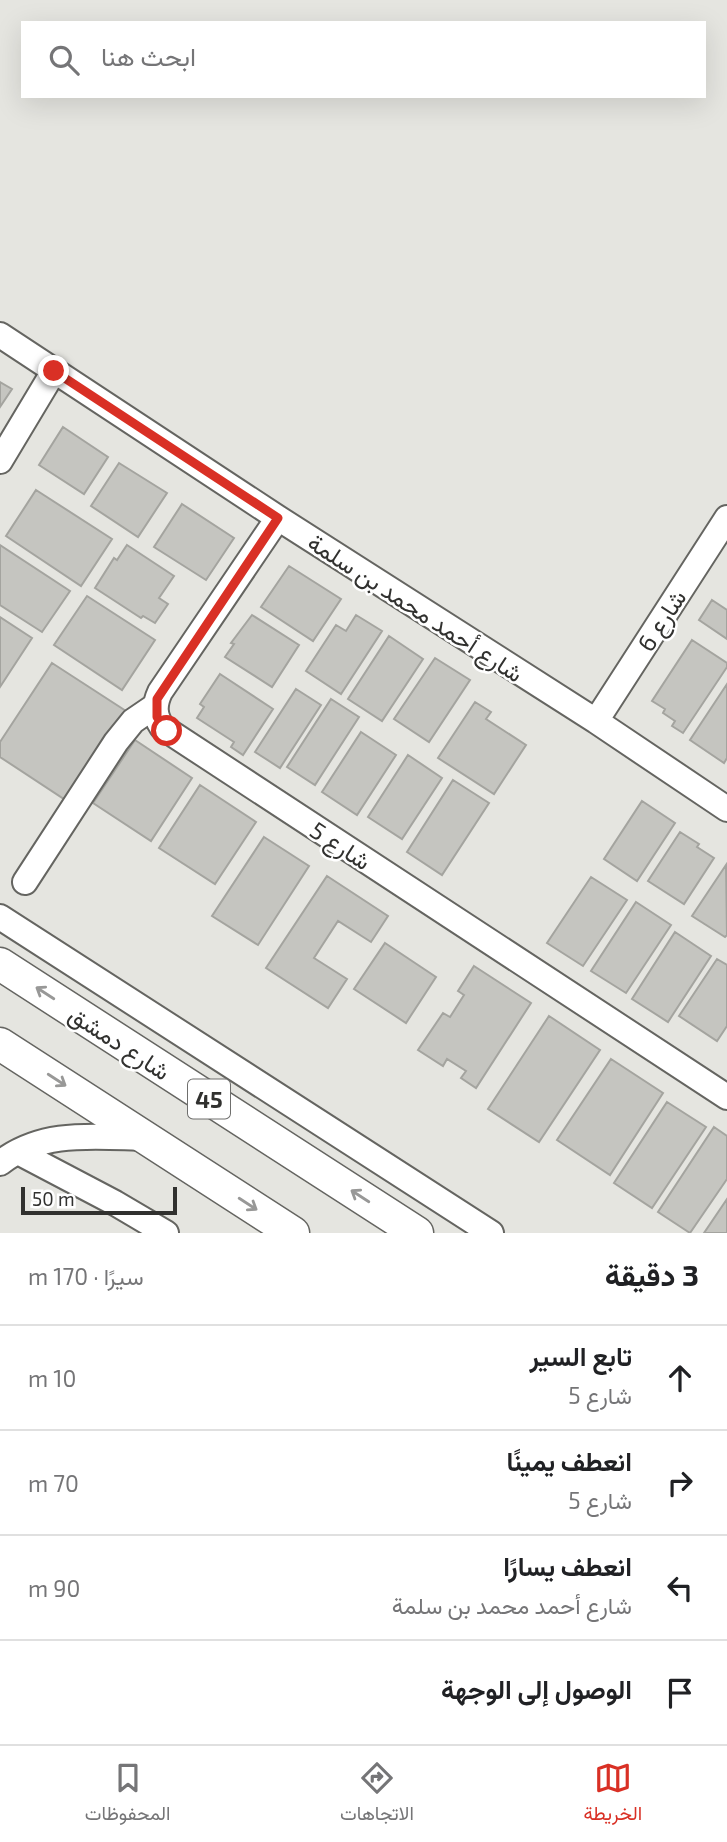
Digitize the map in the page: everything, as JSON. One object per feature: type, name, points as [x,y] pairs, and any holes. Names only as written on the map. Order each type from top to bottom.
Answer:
[{"type":"main road","name":"شارع دمشق","points":[[0,964],[417,1233]]},
{"type":"main road","points":[[0,1044],[293,1233]]},
{"type":"street","name":"شارع أحمد محمد بن سلمة","points":[[0,335],[727,808]]},
{"type":"street","points":[[0,461],[54,371]]},
{"type":"street","points":[[25,882],[116,742],[133,722],[155,706],[160,692],[278,518]]},
{"type":"street","name":"شارع 6","points":[[596,721],[727,518]]},
{"type":"street","name":"شارع 5","points":[[155,706],[159,722],[167,731],[727,1097]]},
{"type":"street","points":[[0,917],[491,1233]]},
{"type":"street","points":[[9,1158],[59,1138],[147,1138]]},
{"type":"street","points":[[9,1158],[116,1203],[166,1233]]},
{"type":"building","points":[[0,382],[12,389],[0,407]]},
{"type":"building","points":[[63,427],[108,457],[84,494],[39,465]]},
{"type":"building","points":[[119,463],[167,493],[138,537],[91,506]]},
{"type":"building","points":[[36,490],[112,539],[81,586],[6,536]]},
{"type":"building","points":[[182,504],[234,538],[206,580],[154,547]]},
{"type":"building","points":[[0,545],[70,591],[42,632],[0,605]]},
{"type":"building","points":[[127,545],[174,576],[159,598],[168,604],[155,623],[143,616],[141,618],[95,588],[114,558],[117,560]]},
{"type":"building","points":[[289,566],[341,599],[313,641],[261,607]]},
{"type":"building","points":[[87,596],[155,640],[122,690],[54,645]]},
{"type":"building","points":[[712,600],[727,610],[727,639],[699,620]]},
{"type":"building","points":[[252,615],[299,645],[272,687],[225,657],[234,644],[231,643]]},
{"type":"building","points":[[356,615],[382,631],[341,694],[306,671],[336,625],[346,631]]},
{"type":"building","points":[[0,617],[32,638],[0,687]]},
{"type":"building","points":[[389,636],[423,659],[382,721],[348,699]]},
{"type":"building","points":[[692,640],[727,663],[727,667],[683,733],[672,726],[675,721],[663,713],[665,709],[652,701]]},
{"type":"building","points":[[435,658],[470,680],[429,742],[394,719]]},
{"type":"building","points":[[52,663],[126,711],[67,801],[0,757],[0,742]]},
{"type":"building","points":[[220,674],[273,709],[243,755],[231,747],[234,742],[197,718],[204,707],[200,704]]},
{"type":"building","points":[[727,684],[727,758],[724,763],[690,740]]},
{"type":"building","points":[[296,689],[321,705],[280,768],[255,752]]},
{"type":"building","points":[[331,699],[359,717],[315,785],[287,767]]},
{"type":"building","points":[[475,702],[491,712],[486,719],[526,745],[494,794],[438,758]]},
{"type":"building","points":[[361,732],[396,755],[357,815],[322,792]]},
{"type":"building","points":[[135,740],[192,778],[151,841],[93,803]]},
{"type":"building","points":[[408,755],[442,778],[402,839],[368,817]]},
{"type":"building","points":[[453,780],[489,803],[442,875],[407,852]]},
{"type":"building","points":[[200,785],[256,822],[215,884],[159,848]]},
{"type":"building","points":[[642,801],[675,823],[637,881],[604,859]]},
{"type":"building","points":[[680,832],[714,858],[684,904],[648,881]]},
{"type":"building","points":[[264,837],[309,866],[258,945],[212,916]]},
{"type":"building","points":[[726,865],[727,935],[725,937],[692,916]]},
{"type":"building","points":[[327,876],[388,916],[371,942],[338,921],[314,958],[347,979],[328,1008],[266,968]]},
{"type":"building","points":[[591,877],[627,900],[583,966],[547,943]]},
{"type":"building","points":[[636,902],[671,925],[626,993],[591,971]]},
{"type":"building","points":[[675,932],[711,956],[668,1022],[632,999]]},
{"type":"building","points":[[385,943],[436,977],[406,1023],[354,989]]},
{"type":"building","points":[[717,959],[727,965],[727,1026],[717,1041],[679,1016]]},
{"type":"building","points":[[474,966],[531,1003],[476,1088],[461,1078],[466,1071],[447,1059],[443,1066],[418,1050],[443,1013],[450,1017],[464,995],[458,991]]},
{"type":"building","points":[[549,1016],[600,1050],[539,1142],[488,1109]]},
{"type":"building","points":[[611,1059],[663,1093],[610,1175],[557,1140]]},
{"type":"building","points":[[667,1102],[706,1127],[652,1208],[614,1183]]},
{"type":"building","points":[[714,1127],[727,1136],[727,1179],[690,1233],[658,1212]]},
{"type":"building","points":[[727,1199],[727,1233],[704,1233]]},
{"type":"route","points":[[54,371],[278,518],[160,692],[155,706],[156,712],[159,722],[167,731]]}]
